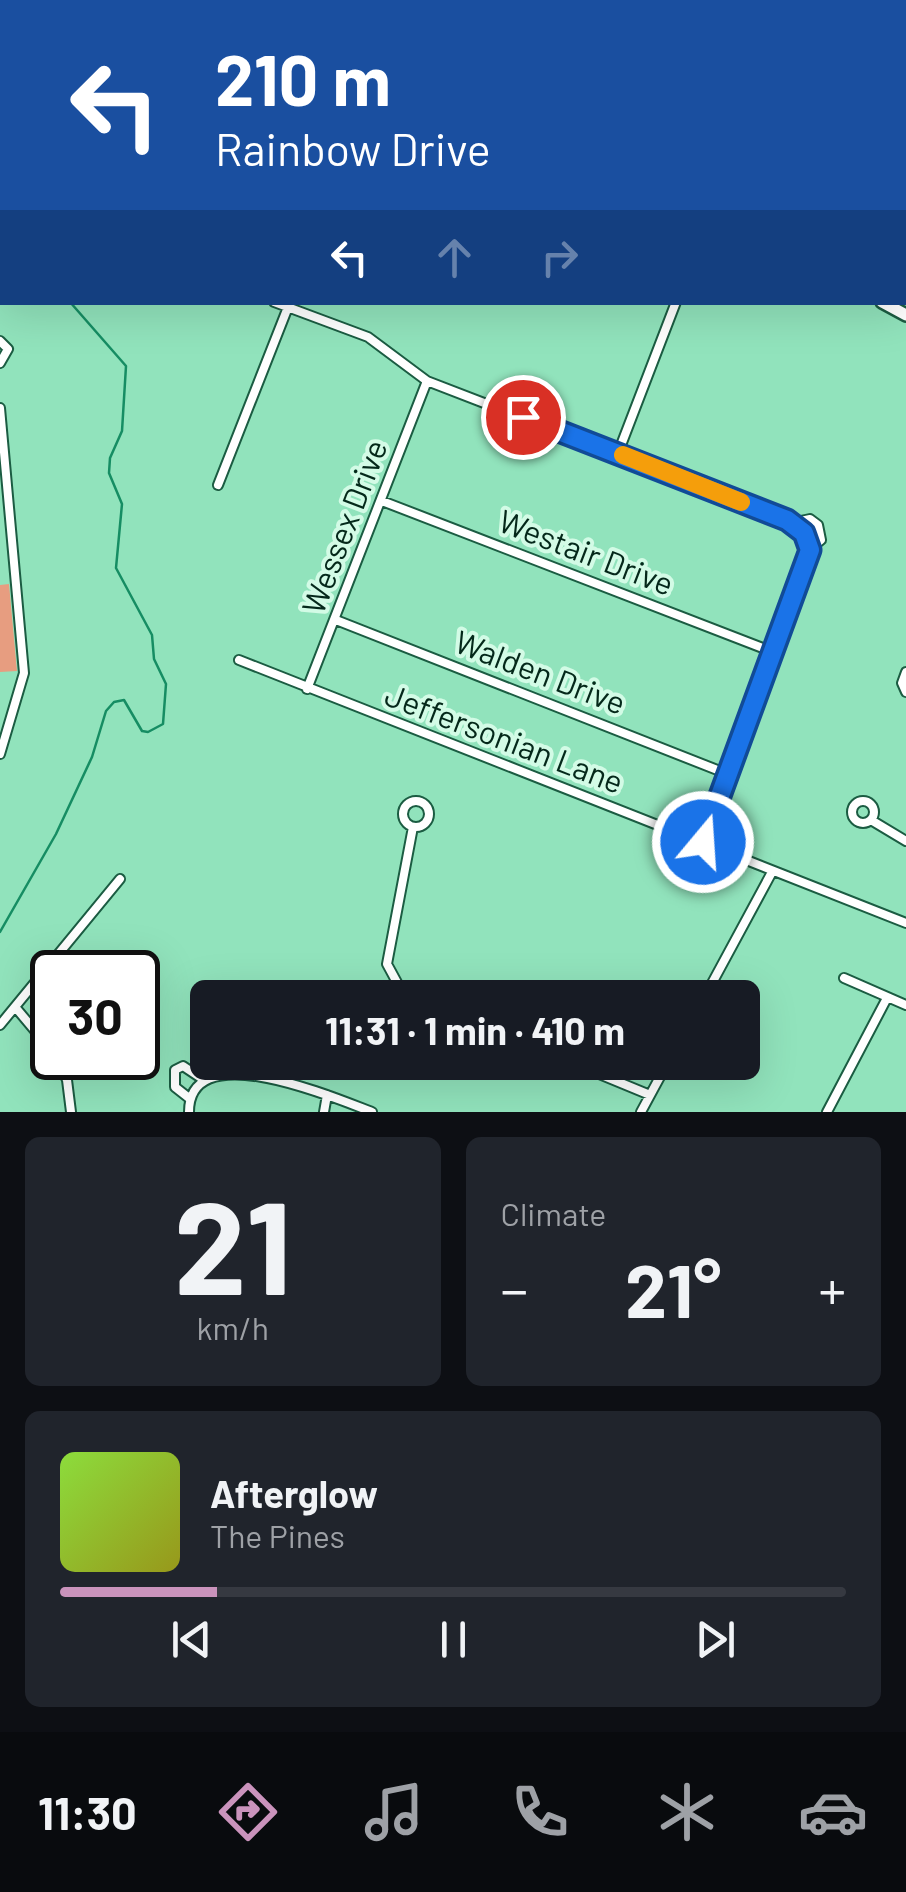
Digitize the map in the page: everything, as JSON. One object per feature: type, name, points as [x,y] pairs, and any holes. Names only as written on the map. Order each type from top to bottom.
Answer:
[{"type":"street","points":[[218,485],[289,305],[368,337],[427,381],[791,523],[804,533],[810,550]]},
{"type":"street","points":[[618,453],[675,305]]},
{"type":"street","points":[[0,341],[8,349],[0,363]]},
{"type":"street","name":"Wessex Drive","points":[[307,690],[427,381]]},
{"type":"street","points":[[0,408],[4,509],[23,686],[0,754]]},
{"type":"street","name":"Westair Drive","points":[[382,501],[773,652]]},
{"type":"street","points":[[703,842],[725,773],[810,550],[821,540],[818,525],[810,519],[791,523]]},
{"type":"street","name":"Walden Drive","points":[[336,620],[725,773]]},
{"type":"street","name":"Jeffersonian Lane","points":[[239,660],[906,924]]},
{"type":"street","points":[[906,672],[902,682],[906,692]]},
{"type":"street","points":[[871,820],[906,841]]},
{"type":"street","points":[[396,980],[388,964],[413,826]]},
{"type":"street","points":[[714,980],[772,872]]},
{"type":"street","points":[[0,1026],[120,878]]},
{"type":"street","points":[[844,978],[906,1005]]},
{"type":"street","points":[[827,1112],[887,998]]},
{"type":"street","points":[[16,1008],[30,1025]]},
{"type":"street","points":[[189,1098],[175,1087],[175,1070],[184,1066],[190,1070]]},
{"type":"street","points":[[67,1080],[70,1112]]},
{"type":"street","points":[[189,1112],[189,1098],[204,1080]]},
{"type":"street","points":[[277,1080],[372,1112]]},
{"type":"street","points":[[614,1080],[650,1095]]},
{"type":"street","points":[[641,1112],[658,1080]]},
{"type":"street","points":[[324,1112],[326,1095]]},
{"type":"shaded area","points":[[9,584],[17,671],[0,672],[0,585]]},
{"type":"waterway","points":[[0,932],[56,834],[92,757],[106,711],[114,702],[124,700],[142,731],[163,724],[166,684],[154,659],[152,635],[116,568],[122,504],[109,473],[110,458],[122,431],[126,366],[73,305]]},
{"type":"slow traffic","points":[[623,455],[741,502]]},
{"type":"route","points":[[523,417],[787,520],[804,533],[810,550],[725,773],[703,842]]}]
